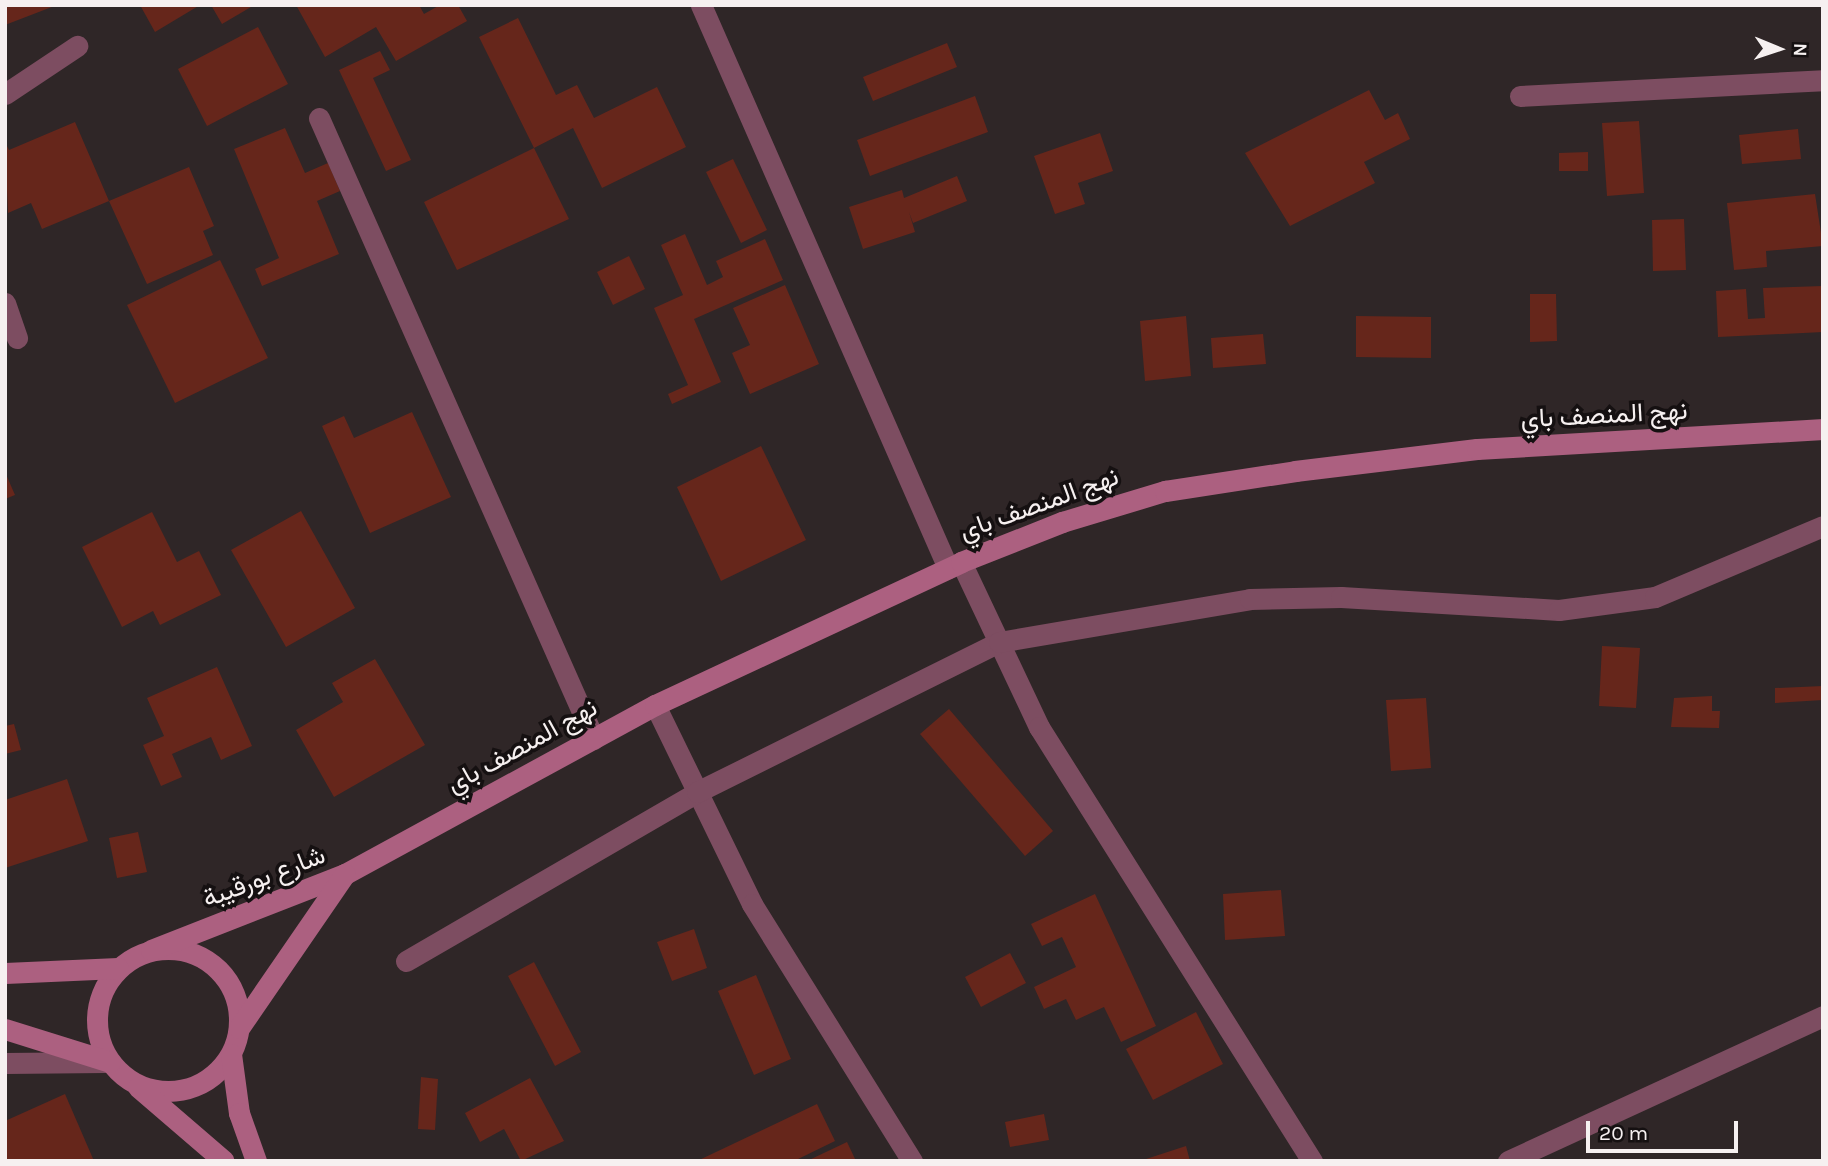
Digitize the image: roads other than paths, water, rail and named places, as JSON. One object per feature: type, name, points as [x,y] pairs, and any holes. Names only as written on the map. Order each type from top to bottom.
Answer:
[{"type":"main road","name":"نهج المنصف باي","points":[[345,874],[655,705],[954,565],[1165,491],[1478,449],[1823,429]]},
{"type":"main road","name":"شارع بورقيبة","points":[[151,950],[345,874]]},
{"type":"main road","name":"شارع بورقيبة","points":[[239,1028],[345,874]]},
{"type":"main road","points":[[5,973],[118,968],[151,950],[185,951],[215,966],[230,984],[239,1028],[231,1054],[217,1072],[175,1091],[131,1081]]},
{"type":"main road","points":[[118,968],[99,1003],[100,1043],[110,1062],[224,1161]]},
{"type":"main road","points":[[5,1029],[110,1062]]},
{"type":"main road","points":[[231,1054],[239,1113],[256,1161]]},
{"type":"street","points":[[701,5],[954,565],[999,642],[1039,727],[1312,1161]]},
{"type":"street","points":[[5,94],[77,46]]},
{"type":"street","points":[[1520,96],[1823,80]]},
{"type":"street","points":[[319,118],[594,738]]},
{"type":"street","points":[[5,303],[17,338]]},
{"type":"street","points":[[405,961],[697,792],[999,642],[1250,599],[1341,597],[1559,610],[1655,597],[1823,526]]},
{"type":"street","points":[[655,705],[752,904],[912,1161]]},
{"type":"street","points":[[1508,1161],[1823,1016]]},
{"type":"street","points":[[5,1063],[110,1062]]}]
